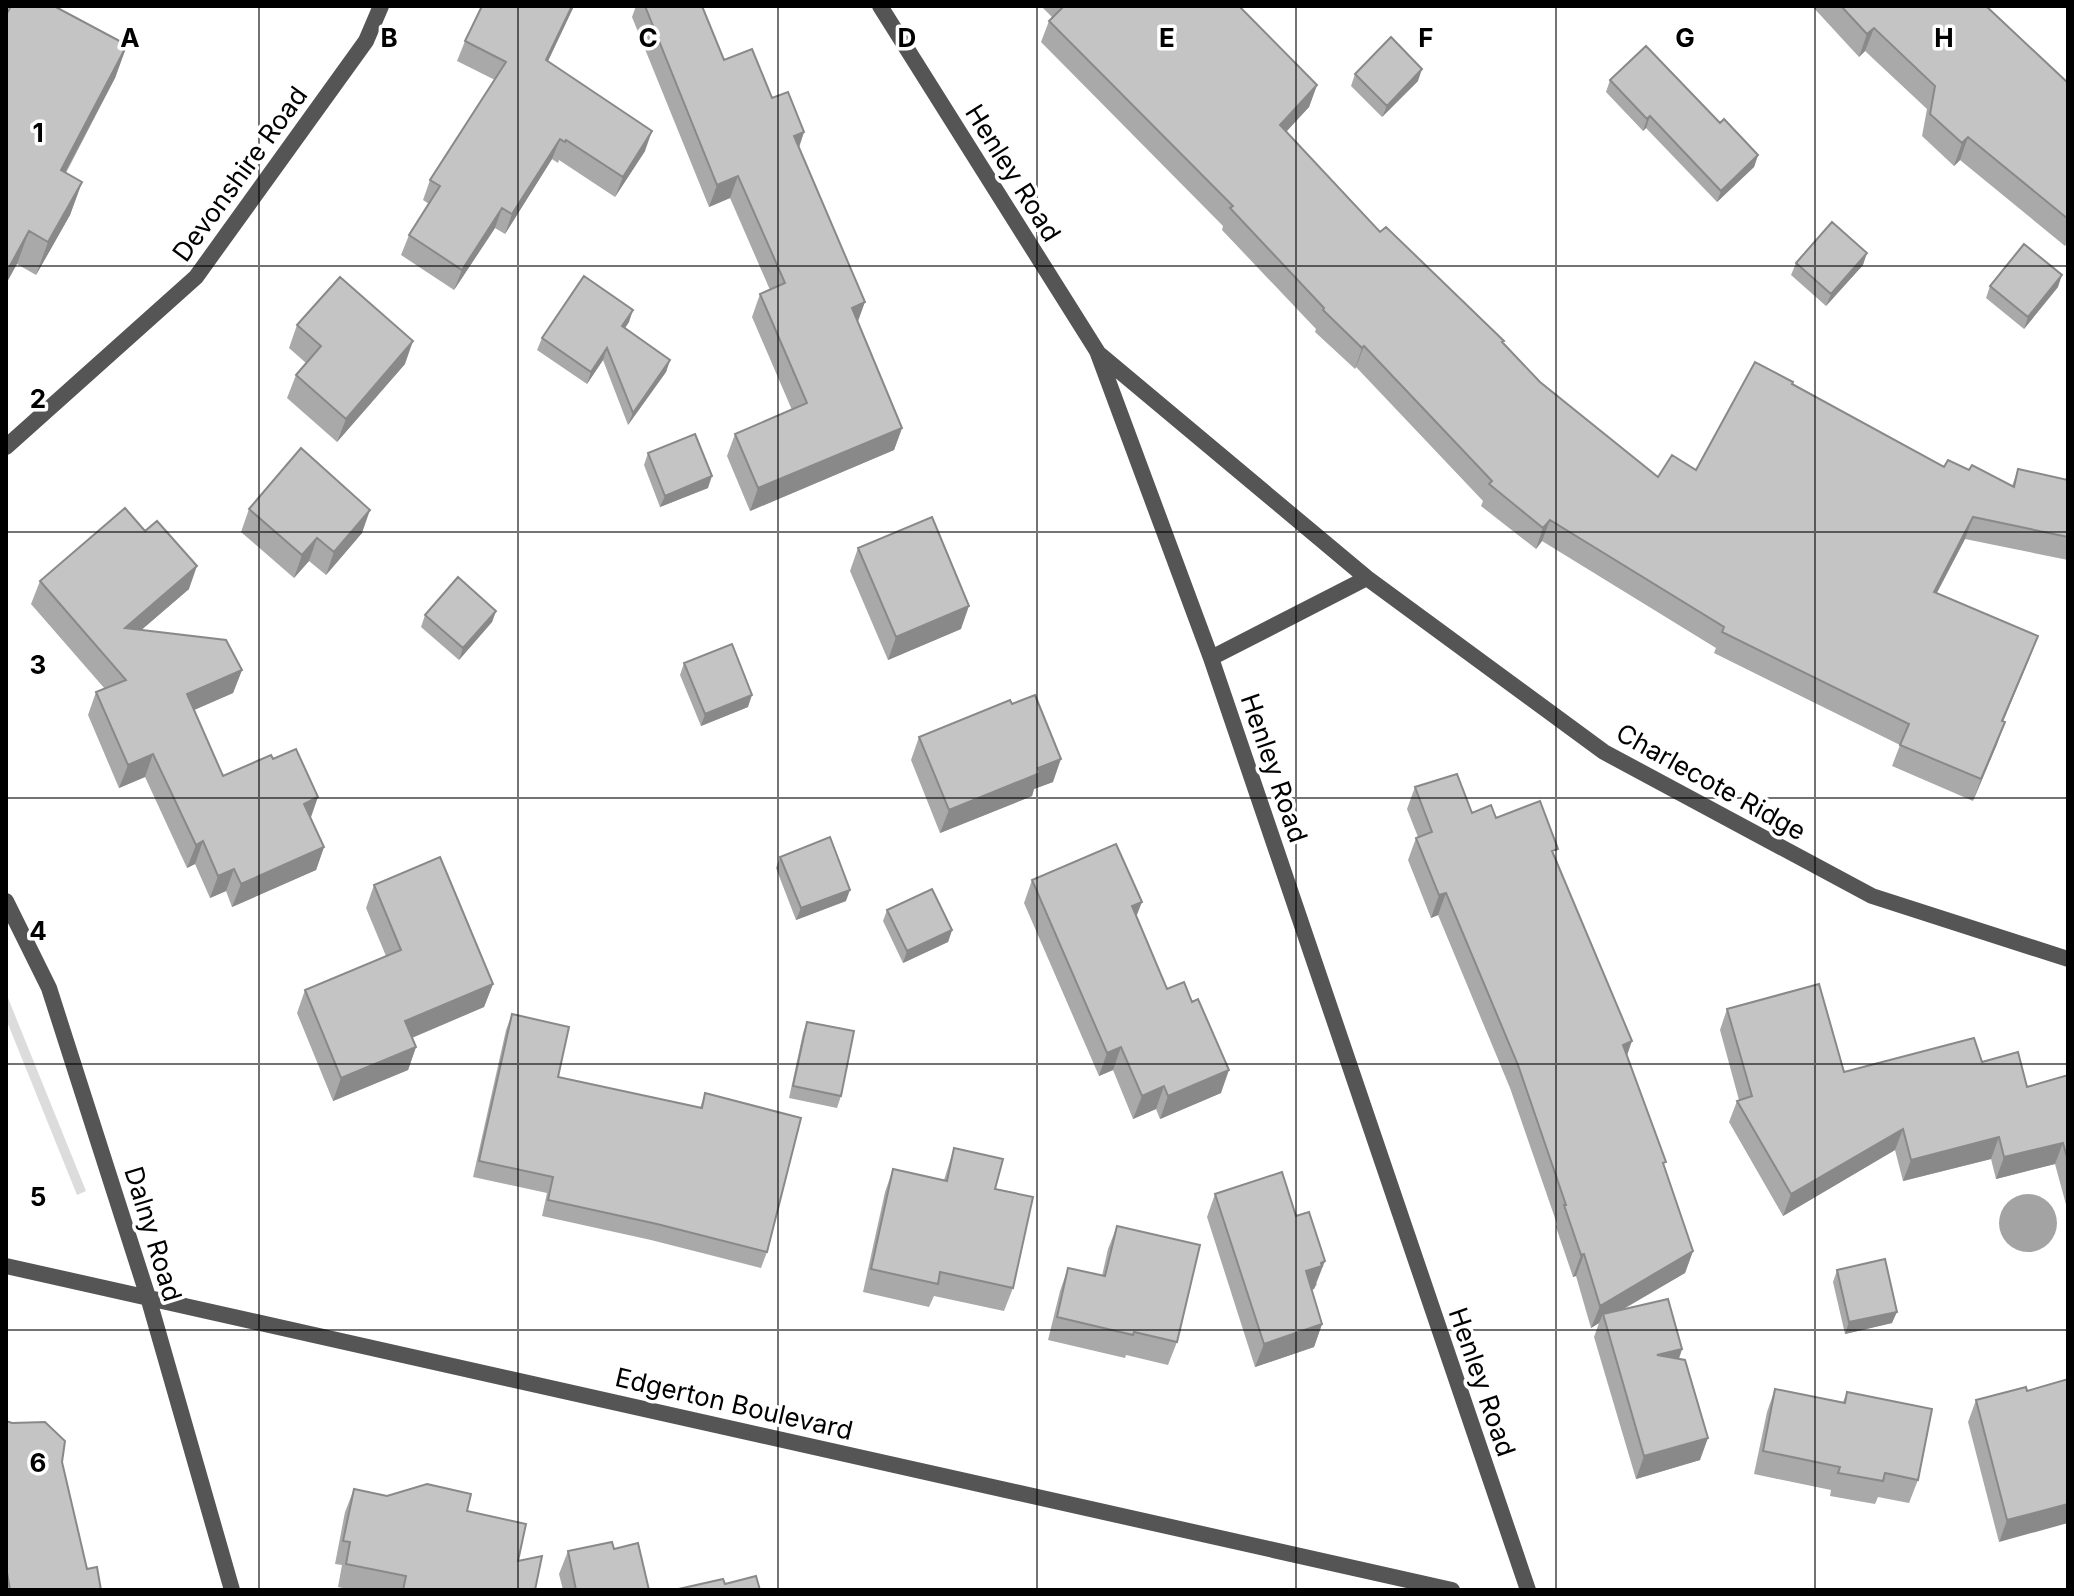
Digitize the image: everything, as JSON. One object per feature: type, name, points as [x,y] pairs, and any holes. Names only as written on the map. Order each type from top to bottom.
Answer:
[{"type":"street","name":"Devonshire Road","points":[[6,447],[196,277],[366,41],[381,6]]},
{"type":"street","name":"Henley Road","points":[[880,6],[1097,351],[1211,658],[1528,1590]]},
{"type":"street","name":"Charlecote Ridge","points":[[1097,351],[1367,578],[1604,752],[1872,896],[2068,959]]},
{"type":"street","points":[[1211,658],[1367,578]]},
{"type":"street","name":"Dalny Road","points":[[6,901],[49,988],[148,1297],[232,1590]]},
{"type":"street","name":"Edgerton Boulevard","points":[[6,1266],[1452,1590]]},
{"type":"shaded area","points":[[6,993],[86,1191],[77,1195],[6,1019]]},
{"type":"shaded area","points":[[2028,1194],[2049,1202],[2057,1223],[2049,1244],[2028,1252],[2007,1244],[1999,1223],[2007,1202]]},
{"type":"building","points":[[11,6],[54,6],[127,45],[61,170],[82,182],[48,242],[29,231],[6,273],[6,15]]},
{"type":"building","points":[[482,6],[572,6],[546,60],[652,131],[623,177],[560,139],[512,214],[502,208],[462,270],[409,235],[440,186],[430,180],[506,62],[465,41]]},
{"type":"building","points":[[645,6],[702,6],[724,60],[752,49],[772,98],[788,92],[804,132],[794,136],[865,302],[852,308],[902,428],[758,488],[735,434],[807,403],[760,294],[785,283],[738,176],[717,185]]},
{"type":"building","points":[[1064,6],[1239,6],[1317,85],[1280,125],[1380,232],[1386,227],[1504,341],[1540,382],[1658,477],[1672,455],[1696,470],[1755,362],[1944,467],[1948,460],[1969,470],[1972,465],[2014,487],[2018,469],[2068,480],[2068,537],[1973,517],[1934,592],[2038,636],[1981,779],[1900,745],[1909,724],[1722,632],[1724,627],[1550,520],[1543,528],[1489,484],[1492,481],[1364,346],[1362,348],[1323,310],[1230,208],[1233,206],[1049,21]]},
{"type":"building","points":[[1841,6],[1986,6],[2068,83],[2068,219],[1968,137],[1962,143],[1930,114],[1935,86],[1874,28],[1867,34]]},
{"type":"building","points":[[1391,37],[1422,69],[1387,106],[1355,74]]},
{"type":"building","points":[[1646,46],[1720,123],[1724,119],[1758,155],[1721,191],[1650,116],[1647,119],[1610,80]]},
{"type":"building","points":[[1832,222],[1867,253],[1831,294],[1796,263]]},
{"type":"building","points":[[2024,244],[2062,275],[2028,317],[1990,286]]},
{"type":"building","points":[[584,276],[633,310],[622,326],[670,360],[633,413],[607,348],[591,372],[542,338]]},
{"type":"building","points":[[340,277],[413,341],[346,419],[296,375],[321,346],[297,325]]},
{"type":"building","points":[[695,434],[712,476],[665,496],[648,453]]},
{"type":"building","points":[[301,448],[370,510],[334,552],[317,538],[302,555],[249,509]]},
{"type":"building","points":[[125,508],[145,531],[157,521],[197,566],[125,628],[226,640],[242,670],[187,694],[223,776],[271,755],[273,759],[296,749],[318,797],[304,804],[324,847],[241,884],[234,869],[218,876],[203,841],[196,845],[153,754],[128,765],[96,692],[126,680],[40,581]]},
{"type":"building","points":[[932,517],[969,606],[896,637],[858,548]]},
{"type":"building","points":[[458,577],[496,611],[463,648],[425,615]]},
{"type":"building","points":[[732,644],[752,695],[705,714],[684,663]]},
{"type":"building","points":[[1035,695],[1061,759],[1038,768],[1040,773],[949,810],[919,737],[1010,700],[1012,704]]},
{"type":"building","points":[[1457,774],[1472,813],[1491,805],[1496,818],[1540,801],[1558,849],[1552,851],[1632,1041],[1623,1045],[1666,1162],[1663,1163],[1693,1251],[1600,1306],[1518,1065],[1446,893],[1439,895],[1416,838],[1432,832],[1415,787]]},
{"type":"building","points":[[830,837],[850,890],[801,908],[780,857]]},
{"type":"building","points":[[1116,844],[1142,902],[1132,906],[1167,989],[1184,982],[1192,1002],[1198,999],[1229,1070],[1168,1096],[1164,1086],[1142,1096],[1121,1047],[1107,1053],[1032,880]]},
{"type":"building","points":[[440,857],[493,984],[405,1021],[416,1047],[341,1078],[305,990],[401,950],[374,885]]},
{"type":"building","points":[[932,889],[952,930],[907,951],[887,910]]},
{"type":"building","points":[[1819,984],[1844,1072],[1974,1038],[1982,1062],[2018,1052],[2027,1087],[2068,1075],[2068,1161],[2063,1143],[2004,1157],[1999,1137],[1911,1160],[1903,1129],[1791,1194],[1737,1101],[1752,1096],[1727,1009]]},
{"type":"building","points":[[512,1014],[569,1027],[558,1077],[702,1108],[705,1093],[801,1118],[767,1252],[548,1200],[553,1177],[479,1161]]},
{"type":"building","points":[[807,1022],[854,1031],[841,1096],[793,1086]]},
{"type":"building","points":[[954,1148],[1003,1159],[995,1189],[1033,1197],[1013,1288],[940,1272],[938,1284],[871,1269],[893,1169],[947,1181]]},
{"type":"building","points":[[1282,1172],[1296,1216],[1309,1212],[1325,1261],[1321,1263],[1322,1266],[1306,1271],[1322,1324],[1264,1344],[1215,1194]]},
{"type":"building","points":[[1117,1226],[1200,1245],[1177,1342],[1057,1317],[1068,1268],[1105,1276]]},
{"type":"building","points":[[1885,1259],[1897,1312],[1849,1322],[1837,1270]]},
{"type":"building","points":[[1668,1299],[1682,1349],[1657,1355],[1685,1360],[1708,1438],[1644,1456],[1603,1314]]},
{"type":"building","points":[[2068,1379],[2068,1504],[2007,1520],[1976,1400],[2026,1387],[2027,1391]]},
{"type":"building","points":[[1775,1389],[1845,1403],[1847,1392],[1932,1409],[1918,1480],[1885,1473],[1883,1481],[1838,1473],[1840,1467],[1763,1451]]},
{"type":"building","points":[[6,1421],[45,1422],[65,1441],[62,1462],[87,1569],[97,1567],[101,1590],[10,1590],[6,1567]]},
{"type":"building","points":[[427,1484],[471,1494],[467,1511],[526,1524],[518,1561],[542,1556],[535,1590],[403,1590],[406,1576],[346,1564],[350,1542],[343,1541],[354,1489],[387,1496]]},
{"type":"building","points":[[612,1542],[614,1549],[638,1543],[649,1590],[576,1590],[568,1551]]},
{"type":"building","points":[[756,1576],[760,1590],[674,1590],[723,1579],[725,1584]]}]
